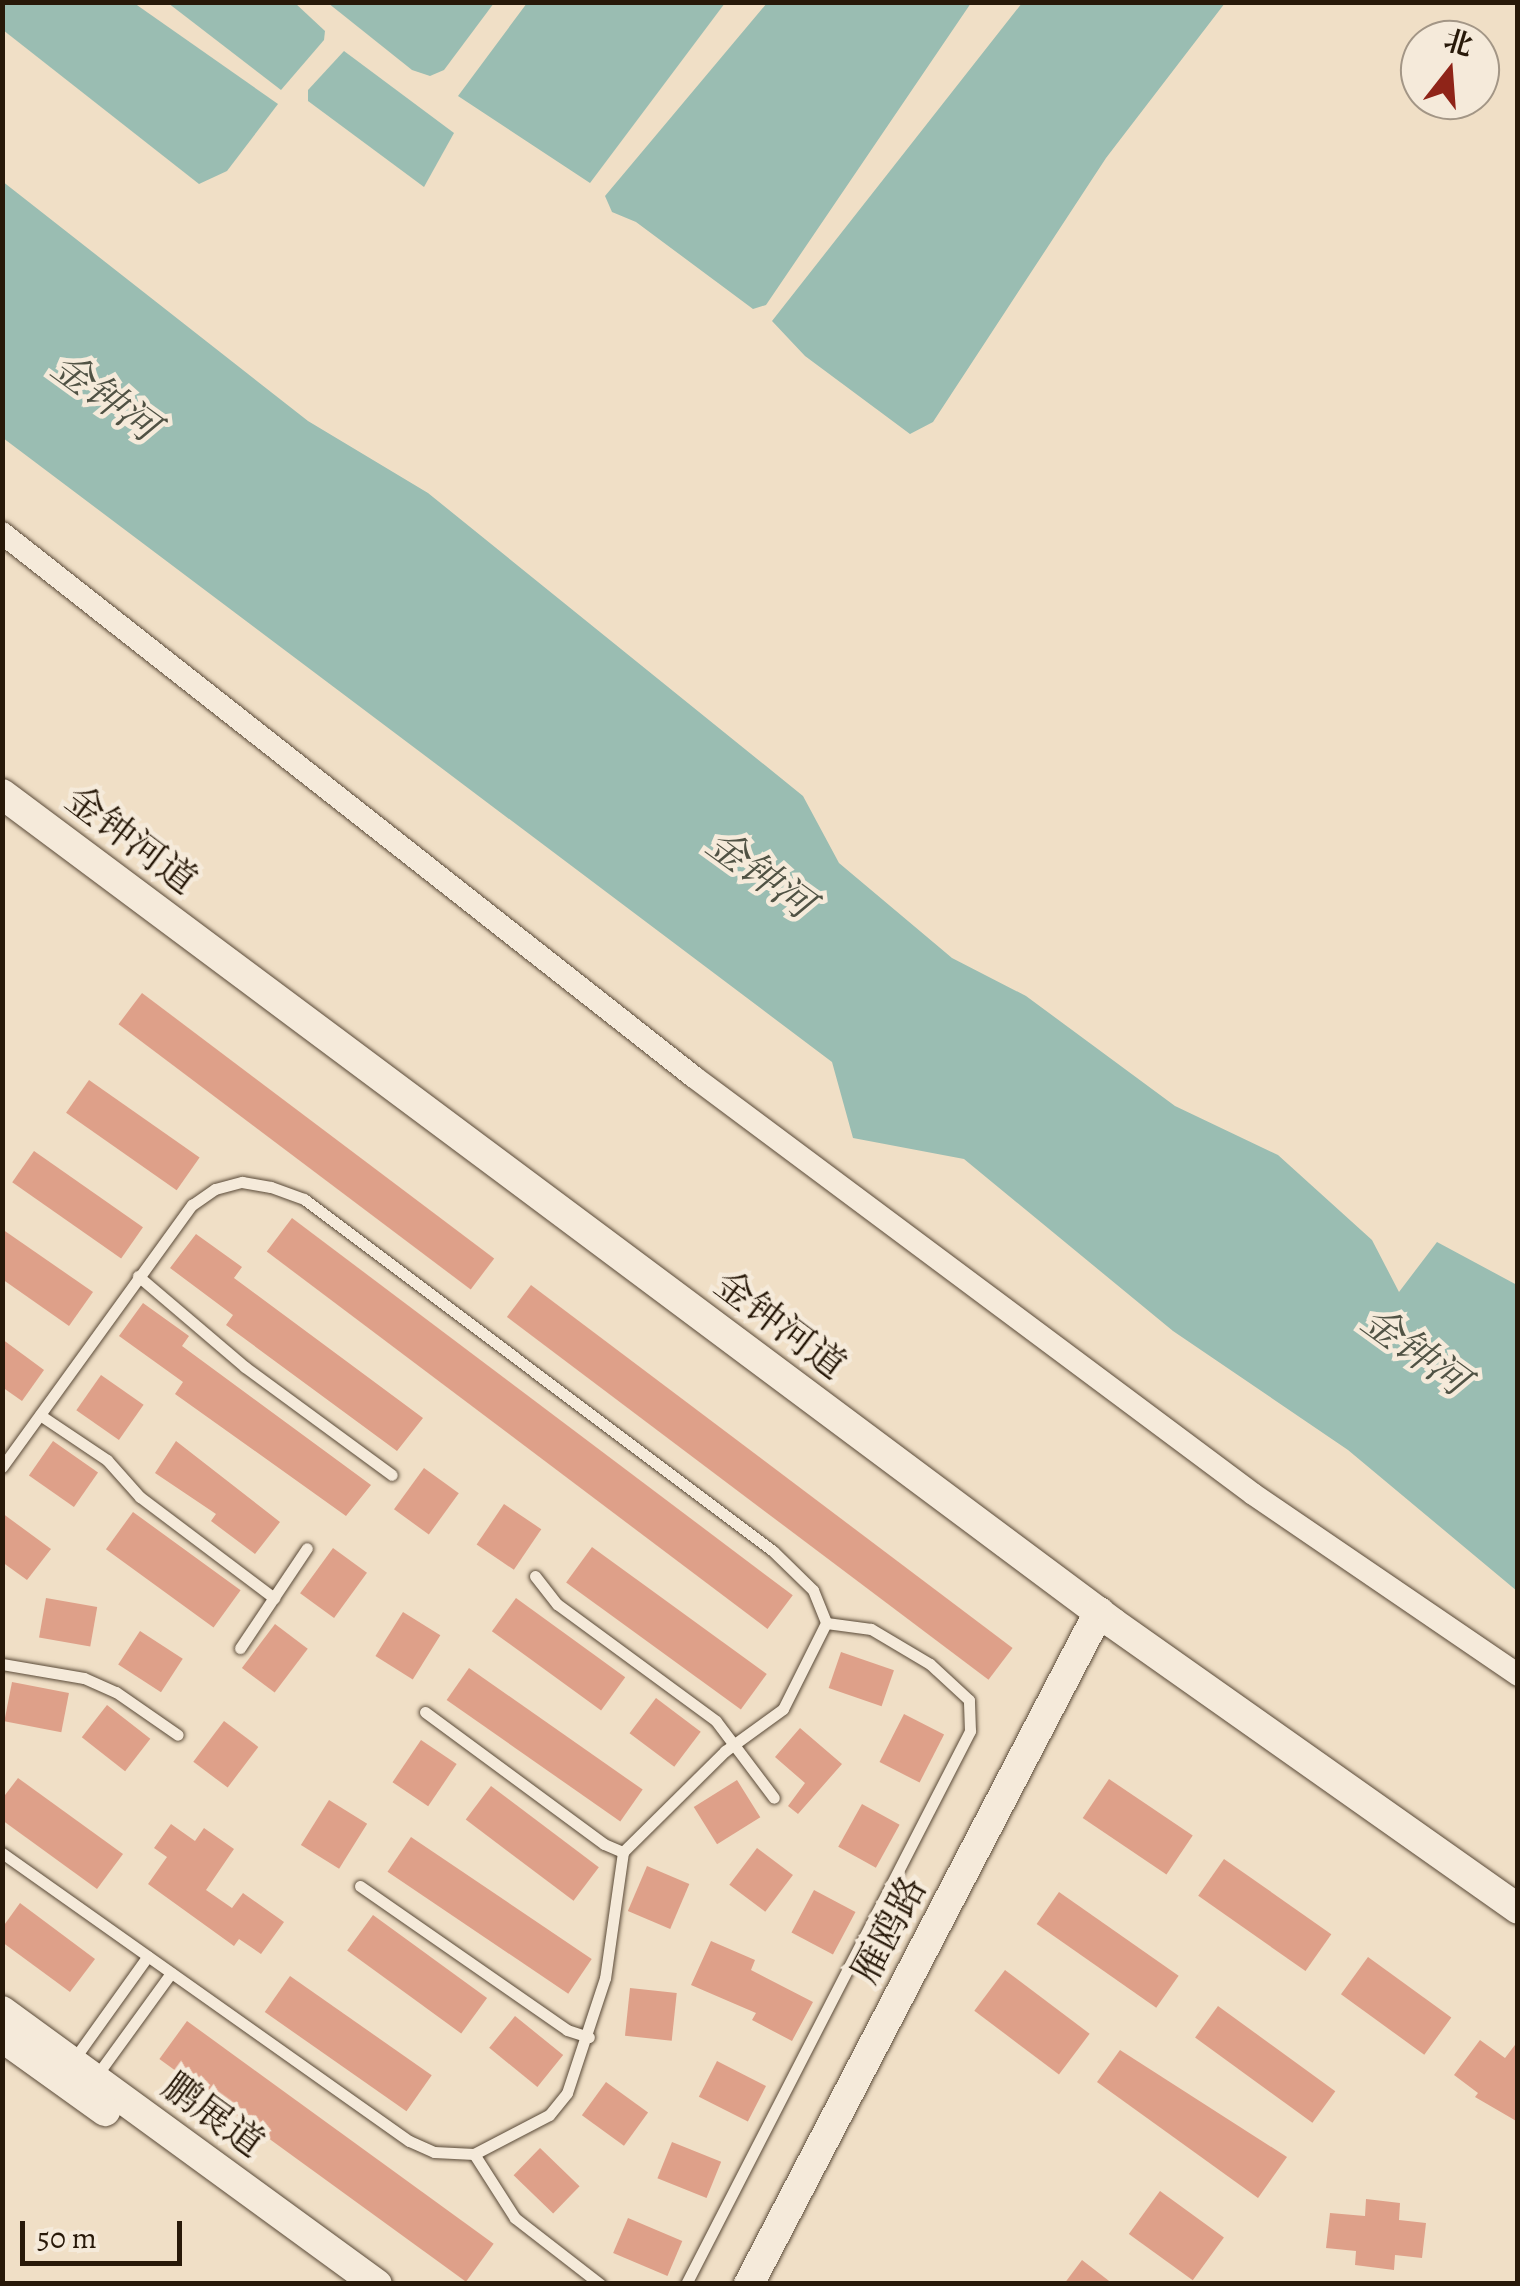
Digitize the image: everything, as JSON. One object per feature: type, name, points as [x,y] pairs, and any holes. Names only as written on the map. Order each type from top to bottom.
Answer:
[{"type":"street","points":[[2,533],[694,1077],[1253,1494],[1518,1675]]},
{"type":"street","name":"金钟河道","points":[[2,794],[1106,1618],[1518,1909]]},
{"type":"street","name":"雁鸥路","points":[[749,2284],[1106,1618]]},
{"type":"street","name":"雁鸥路","points":[[770,2284],[1106,1618]]},
{"type":"street","name":"鹏展道","points":[[2,2010],[77,2078],[344,2284]]},
{"type":"street","name":"鹏展道","points":[[2,2037],[77,2078],[377,2284]]},
{"type":"lane","points":[[2,1468],[192,1205],[215,1189],[242,1182],[304,1200],[773,1551],[813,1590],[826,1624],[784,1709],[736,1743],[623,1852],[605,1978],[580,2069],[549,2115],[474,2154],[434,2152],[410,2141],[2,1853]]},
{"type":"lane","points":[[138,1276],[245,1368],[392,1475]]},
{"type":"lane","points":[[40,1414],[107,1460],[140,1498],[274,1598]]},
{"type":"lane","points":[[240,1648],[308,1548]]},
{"type":"lane","points":[[535,1576],[557,1604],[716,1721],[774,1798]]},
{"type":"lane","points":[[686,2284],[970,1731],[968,1700],[930,1664],[871,1628],[826,1624]]},
{"type":"lane","points":[[2,1664],[84,1678],[116,1692],[178,1736]]},
{"type":"lane","points":[[425,1712],[604,1844],[623,1852]]},
{"type":"lane","points":[[360,1886],[567,2030],[589,2038]]},
{"type":"lane","points":[[77,2078],[148,1956]]},
{"type":"lane","points":[[77,2078],[171,1972]]},
{"type":"lane","points":[[474,2154],[514,2218],[600,2284]]},
{"type":"water","points":[[527,2],[725,3],[590,183],[458,96]]},
{"type":"water","points":[[2,3],[134,3],[278,104],[227,171],[199,184],[3,30]]},
{"type":"water","points":[[168,3],[295,3],[325,31],[324,40],[281,90]]},
{"type":"water","points":[[328,3],[494,3],[444,70],[430,76],[412,70]]},
{"type":"water","points":[[767,3],[971,3],[766,305],[753,309],[636,222],[612,212],[605,196]]},
{"type":"water","points":[[1022,3],[1225,3],[1106,158],[933,422],[910,434],[805,356],[772,321]]},
{"type":"water","points":[[344,51],[454,133],[424,187],[308,101],[308,90]]},
{"type":"water","name":"金钟河","points":[[2,181],[308,421],[428,493],[803,796],[839,863],[952,958],[1026,996],[1175,1106],[1278,1155],[1372,1240],[1399,1292],[1437,1242],[1517,1285],[1517,1591],[1348,1450],[1173,1331],[964,1159],[853,1138],[832,1062],[3,438]]},
{"type":"building","points":[[142,993],[494,1258],[471,1290],[119,1024]]},
{"type":"building","points":[[89,1080],[200,1157],[177,1190],[66,1113]]},
{"type":"building","points":[[34,1151],[143,1227],[121,1258],[12,1182]]},
{"type":"building","points":[[292,1218],[793,1595],[767,1629],[267,1252]]},
{"type":"building","points":[[2,1229],[93,1292],[69,1326],[2,1279]]},
{"type":"building","points":[[196,1234],[242,1267],[234,1278],[423,1418],[397,1451],[226,1325],[233,1315],[170,1268]]},
{"type":"building","points":[[531,1285],[1013,1648],[989,1680],[507,1317]]},
{"type":"building","points":[[143,1303],[189,1336],[182,1346],[371,1485],[346,1516],[175,1394],[183,1382],[119,1336]]},
{"type":"building","points":[[2,1339],[44,1370],[22,1401],[2,1387]]},
{"type":"building","points":[[101,1375],[144,1405],[119,1440],[76,1410]]},
{"type":"building","points":[[53,1441],[98,1473],[74,1507],[29,1475]]},
{"type":"building","points":[[176,1441],[280,1522],[255,1554],[211,1521],[216,1514],[155,1473]]},
{"type":"building","points":[[424,1468],[459,1493],[429,1535],[394,1509]]},
{"type":"building","points":[[504,1504],[541,1529],[514,1570],[477,1545]]},
{"type":"building","points":[[133,1512],[241,1590],[214,1627],[106,1549]]},
{"type":"building","points":[[2,1513],[51,1549],[27,1580],[2,1562]]},
{"type":"building","points":[[592,1547],[767,1674],[741,1710],[566,1583]]},
{"type":"building","points":[[333,1548],[367,1573],[334,1618],[300,1593]]},
{"type":"building","points":[[46,1598],[97,1607],[90,1646],[39,1637]]},
{"type":"building","points":[[516,1598],[625,1677],[601,1711],[492,1631]]},
{"type":"building","points":[[403,1612],[440,1635],[413,1679],[375,1656]]},
{"type":"building","points":[[275,1624],[308,1649],[275,1693],[242,1668]]},
{"type":"building","points":[[140,1631],[183,1659],[161,1692],[118,1665]]},
{"type":"building","points":[[841,1652],[894,1670],[882,1706],[829,1688]]},
{"type":"building","points":[[469,1668],[643,1790],[620,1822],[447,1700]]},
{"type":"building","points":[[12,1682],[69,1693],[61,1732],[4,1721]]},
{"type":"building","points":[[656,1698],[701,1732],[674,1767],[630,1733]]},
{"type":"building","points":[[107,1705],[150,1739],[125,1771],[82,1737]]},
{"type":"building","points":[[904,1714],[944,1734],[920,1783],[879,1762]]},
{"type":"building","points":[[224,1721],[258,1747],[228,1788],[193,1762]]},
{"type":"building","points":[[800,1728],[842,1764],[798,1814],[788,1806],[805,1783],[775,1757]]},
{"type":"building","points":[[421,1740],[457,1764],[428,1806],[392,1782]]},
{"type":"building","points":[[18,1778],[123,1854],[97,1889],[2,1820],[2,1799]]},
{"type":"building","points":[[1109,1779],[1193,1835],[1166,1874],[1083,1818]]},
{"type":"building","points":[[737,1780],[760,1817],[717,1844],[694,1807]]},
{"type":"building","points":[[491,1786],[599,1867],[574,1901],[466,1820]]},
{"type":"building","points":[[329,1800],[367,1824],[339,1869],[301,1845]]},
{"type":"building","points":[[862,1804],[900,1825],[876,1868],[838,1847]]},
{"type":"building","points":[[171,1824],[195,1841],[204,1828],[234,1849],[206,1890],[232,1908],[243,1893],[284,1922],[261,1954],[239,1939],[234,1946],[148,1884],[167,1857],[154,1848]]},
{"type":"building","points":[[411,1837],[592,1959],[568,1994],[388,1872]]},
{"type":"building","points":[[757,1848],[793,1875],[765,1912],[729,1885]]},
{"type":"building","points":[[1224,1859],[1331,1934],[1305,1971],[1198,1896]]},
{"type":"building","points":[[647,1866],[689,1884],[670,1929],[628,1911]]},
{"type":"building","points":[[814,1890],[855,1912],[833,1954],[791,1932]]},
{"type":"building","points":[[1059,1892],[1179,1976],[1156,2008],[1037,1924]]},
{"type":"building","points":[[20,1903],[95,1959],[70,1992],[2,1942],[2,1928]]},
{"type":"building","points":[[373,1915],[487,1998],[461,2033],[347,1951]]},
{"type":"building","points":[[711,1941],[755,1960],[751,1970],[813,2002],[792,2041],[752,2020],[756,2013],[691,1985]]},
{"type":"building","points":[[1368,1957],[1451,2018],[1424,2055],[1341,1994]]},
{"type":"building","points":[[1005,1970],[1090,2034],[1059,2075],[974,2011]]},
{"type":"building","points":[[290,1976],[432,2075],[406,2111],[265,2012]]},
{"type":"building","points":[[630,1988],[677,1993],[672,2041],[625,2036]]},
{"type":"building","points":[[1218,2006],[1335,2091],[1312,2123],[1195,2038]]},
{"type":"building","points":[[515,2016],[563,2055],[537,2087],[489,2048]]},
{"type":"building","points":[[187,2021],[494,2244],[466,2282],[159,2059]]},
{"type":"building","points":[[1480,2040],[1505,2058],[1518,2041],[1518,2122],[1475,2097],[1478,2093],[1454,2075]]},
{"type":"building","points":[[1120,2050],[1287,2157],[1258,2198],[1097,2082]]},
{"type":"building","points":[[717,2061],[766,2086],[748,2122],[699,2097]]},
{"type":"building","points":[[606,2082],[648,2113],[624,2146],[582,2115]]},
{"type":"building","points":[[672,2142],[721,2162],[707,2198],[657,2178]]},
{"type":"building","points":[[540,2148],[580,2186],[553,2214],[514,2175]]},
{"type":"building","points":[[1160,2191],[1224,2237],[1193,2280],[1129,2234]]},
{"type":"building","points":[[1366,2199],[1400,2203],[1399,2220],[1426,2223],[1422,2258],[1395,2255],[1394,2270],[1355,2265],[1356,2251],[1326,2248],[1330,2213],[1365,2216]]},
{"type":"building","points":[[628,2218],[682,2241],[667,2276],[613,2253]]},
{"type":"building","points":[[1082,2260],[1113,2284],[1064,2284]]}]
